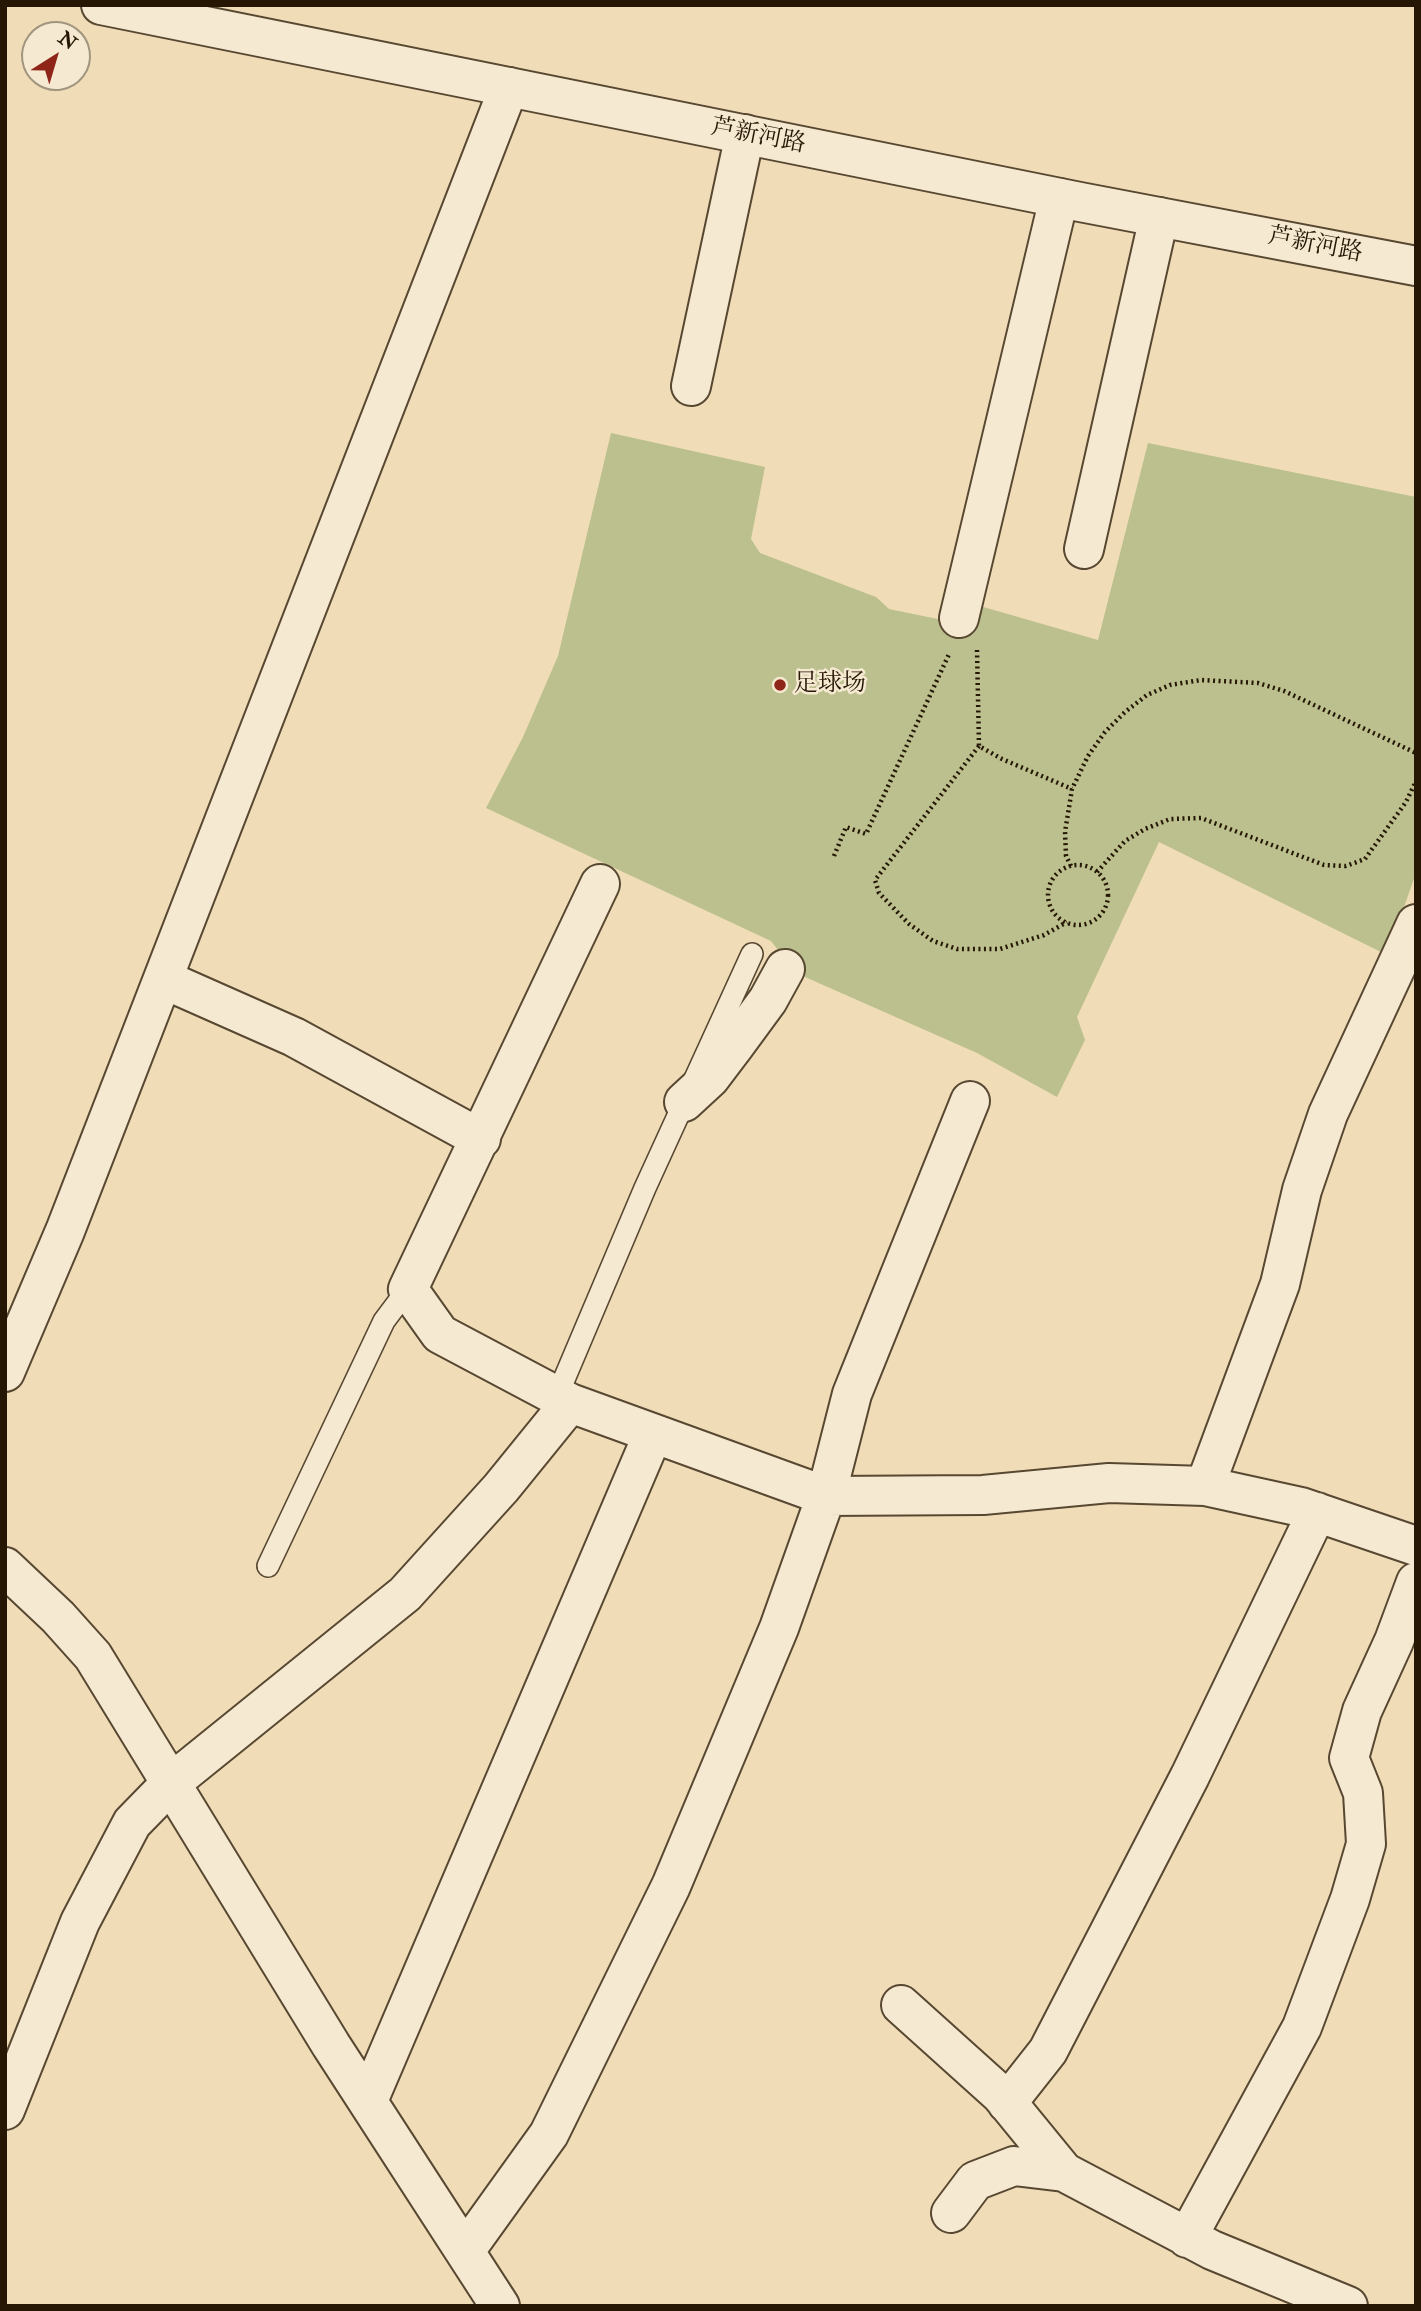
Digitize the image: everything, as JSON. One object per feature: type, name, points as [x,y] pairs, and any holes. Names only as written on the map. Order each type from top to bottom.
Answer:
[{"type":"street","name":"芦新河路","points":[[101,5],[1059,198],[1416,266]]},
{"type":"street","points":[[5,1372],[65,1231],[509,87]]},
{"type":"street","points":[[691,386],[745,134]]},
{"type":"street","points":[[959,618],[1059,198]]},
{"type":"street","points":[[1084,549],[1159,217]]},
{"type":"street","points":[[600,884],[408,1289],[440,1334],[564,1399],[825,1496],[983,1495],[1109,1483],[1205,1486],[1317,1512],[1416,1546]]},
{"type":"street","points":[[1205,1486],[1280,1284],[1302,1190],[1328,1114],[1416,924]]},
{"type":"street","points":[[684,1102],[710,1077],[768,1000],[768,961]]},
{"type":"street","points":[[163,979],[294,1037],[481,1139]]},
{"type":"street","points":[[465,2251],[549,2134],[671,1886],[774,1641],[825,1496],[852,1394],[970,1101]]},
{"type":"street","points":[[5,2110],[80,1922],[132,1823],[171,1783],[405,1594],[501,1488],[564,1399]]},
{"type":"street","points":[[368,2101],[653,1434]]},
{"type":"street","points":[[1007,2103],[1048,2050],[1190,1776],[1317,1512]]},
{"type":"street","points":[[5,1567],[58,1617],[93,1656],[368,2101],[500,2306]]},
{"type":"street","points":[[1187,2238],[1302,2027],[1350,1899],[1366,1844],[1363,1793],[1349,1758],[1362,1712],[1394,1641],[1416,1582]]},
{"type":"street","points":[[901,2005],[964,2060],[1007,2103],[1064,2172]]},
{"type":"street","points":[[951,2213],[975,2181],[1014,2166],[1064,2172],[1187,2238],[1349,2306]]},
{"type":"lane","points":[[564,1399],[684,1102]]},
{"type":"lane","points":[[268,1566],[384,1321],[408,1289]]},
{"type":"path","points":[[834,856],[846,827],[866,834],[950,652],[959,618],[973,627],[977,643],[979,746],[875,880],[879,893],[909,924],[933,941],[957,949],[1000,949],[1044,935],[1067,922]]},
{"type":"path","points":[[1071,866],[1066,856],[1065,832],[1072,789],[1088,755],[1105,732],[1125,712],[1147,695],[1170,685],[1201,680],[1258,683],[1284,691],[1416,753]]},
{"type":"path","points":[[979,746],[1002,760],[1072,789]]},
{"type":"path","points":[[1097,872],[1125,841],[1144,829],[1170,819],[1201,818],[1324,865],[1346,866],[1365,859],[1406,802],[1416,781]]},
{"type":"path","points":[[1071,866],[1089,867],[1097,872],[1108,888],[1108,897],[1101,915],[1085,925],[1067,922],[1053,911],[1048,893],[1055,876],[1071,866]]},
{"type":"green space","points":[[611,433],[765,467],[751,539],[760,553],[876,597],[889,609],[967,625],[973,604],[1098,640],[1148,443],[1416,497],[1416,873],[1387,955],[1159,842],[1077,1017],[1085,1040],[1057,1097],[977,1053],[796,973],[771,941],[486,808],[523,737],[558,656]]},
{"type":"place","name":"足球场","points":[[780,685]]}]
